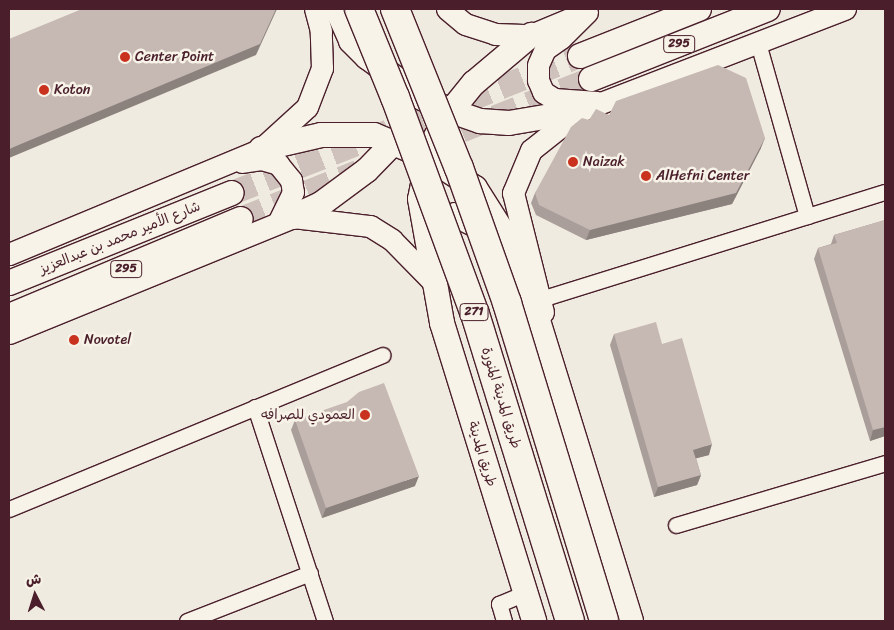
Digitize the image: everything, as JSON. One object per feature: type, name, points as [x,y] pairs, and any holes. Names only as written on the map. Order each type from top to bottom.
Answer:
[{"type":"highway","name":"طريق المدينة المنورة","points":[[359,9],[395,97],[475,314],[570,621]]},
{"type":"highway","name":"271","points":[[394,9],[459,168],[507,303],[604,621]]},
{"type":"main road","points":[[261,149],[307,107],[322,68],[321,31],[315,9]]},
{"type":"main road","points":[[337,9],[351,41],[401,85],[422,98],[451,111],[480,121],[509,123],[580,111],[845,9]]},
{"type":"main road","points":[[347,9],[359,23],[377,26],[390,17],[389,9]]},
{"type":"main road","points":[[9,333],[285,220],[334,195],[368,170],[414,119],[422,98],[427,73],[404,9]]},
{"type":"main road","points":[[447,9],[465,24],[495,34],[531,35]]},
{"type":"main road","name":"295","points":[[580,56],[699,9]]},
{"type":"main road","name":"295","points":[[591,79],[768,9]]},
{"type":"main road","points":[[436,285],[420,199],[435,136],[451,111],[497,62],[531,35],[591,11]]},
{"type":"main road","points":[[591,11],[561,38],[545,48],[538,65],[538,80],[543,92],[554,99],[603,102]]},
{"type":"main road","points":[[580,111],[532,150],[513,194],[538,306],[562,397],[631,621]]},
{"type":"main road","points":[[9,254],[261,149],[321,136],[374,135],[395,142],[429,158],[475,188],[486,202],[501,228],[538,306]]},
{"type":"main road","points":[[227,163],[261,159],[278,164],[292,180],[293,192],[285,220]]},
{"type":"main road","name":"شارع الأمير محمد بن عبدالعزيز","points":[[9,283],[232,193]]},
{"type":"main road","points":[[436,285],[434,234],[446,218],[456,215],[483,229],[538,306]]},
{"type":"main road","name":"شارع الأمير محمد بن عبدالعزيز","points":[[9,316],[241,218]]},
{"type":"main road","points":[[285,220],[370,226],[392,240],[436,285]]},
{"type":"main road","name":"طريق المدينة","points":[[436,285],[442,323],[534,621]]},
{"type":"street","points":[[758,43],[808,216]]},
{"type":"street","points":[[538,306],[885,192]]},
{"type":"street","points":[[9,509],[382,355]]},
{"type":"street","points":[[256,407],[325,621]]},
{"type":"street","points":[[676,524],[885,463]]},
{"type":"street","points":[[197,619],[310,573]]},
{"type":"street","points":[[504,621],[499,604],[525,593]]},
{"type":"building","points":[[82,9],[276,9],[260,44],[9,149],[9,39]]},
{"type":"building","name":"AlHefni Center","points":[[718,65],[746,78],[765,138],[736,193],[590,230],[539,205],[535,193],[571,127],[582,118],[589,120],[596,109],[609,115],[616,101]]},
{"type":"building","points":[[885,220],[885,427],[873,430],[818,248],[837,243],[834,235]]},
{"type":"building","points":[[656,322],[662,344],[682,338],[712,444],[693,450],[701,475],[658,487],[614,334]]},
{"type":"building","points":[[384,383],[419,476],[326,508],[295,420],[347,402],[359,392]]},
{"type":"tunnel","points":[[232,193],[580,56]]},
{"type":"tunnel","points":[[428,144],[591,79]]},
{"type":"tunnel","points":[[241,219],[358,172]]},
{"type":"place","name":"Center Point","points":[[125,57]]},
{"type":"place","name":"Koton","points":[[44,90]]},
{"type":"place","name":"Naizak","points":[[573,162]]},
{"type":"place","name":"AlHefni Center","points":[[646,176]]},
{"type":"place","name":"Novotel","points":[[74,340]]},
{"type":"place","name":"العمودي للصرافه","points":[[365,415]]}]
